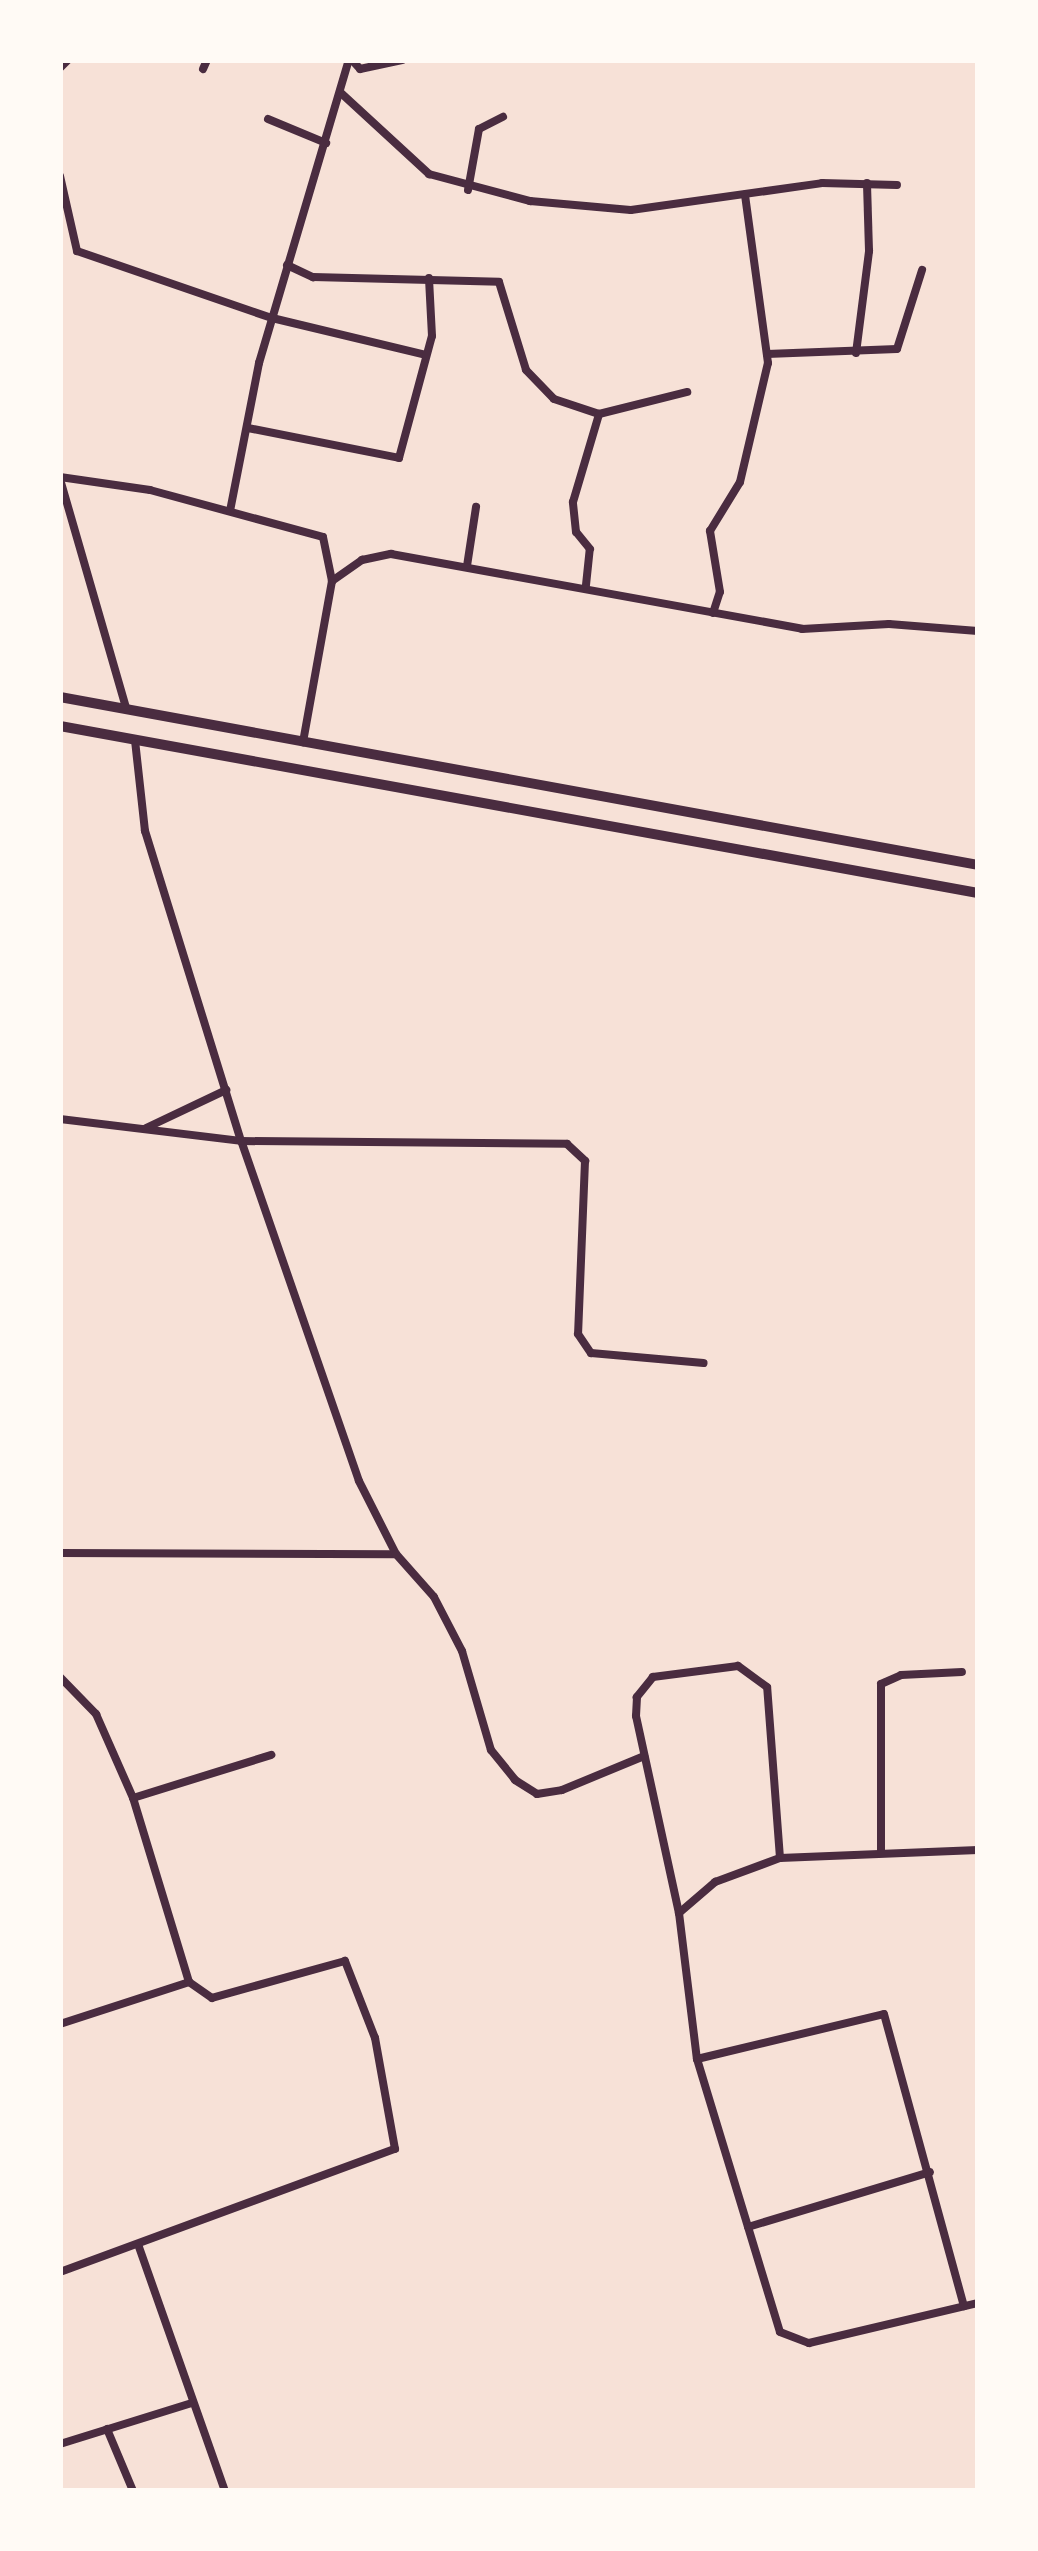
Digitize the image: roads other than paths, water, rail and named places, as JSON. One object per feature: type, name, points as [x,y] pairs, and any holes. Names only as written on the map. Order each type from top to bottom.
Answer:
[{"type":"main road","points":[[60,697],[978,865]]},
{"type":"main road","points":[[60,726],[978,893]]},
{"type":"street","points":[[60,68],[68,60]]},
{"type":"street","points":[[230,511],[286,265],[350,60],[360,69],[402,60]]},
{"type":"street","points":[[341,93],[420,168],[468,190],[631,210],[867,183],[897,185]]},
{"type":"street","points":[[468,190],[479,129],[503,117]]},
{"type":"street","points":[[268,119],[326,143]]},
{"type":"street","points":[[60,176],[77,251],[272,318],[426,355]]},
{"type":"street","points":[[856,353],[869,251],[867,183]]},
{"type":"street","points":[[713,614],[720,592],[710,531],[740,482],[766,354],[745,195]]},
{"type":"street","points":[[286,265],[313,278],[499,282],[526,370],[554,399],[599,414],[687,392]]},
{"type":"street","points":[[766,354],[856,353],[902,344],[922,270]]},
{"type":"street","points":[[248,428],[399,458],[426,355],[429,278]]},
{"type":"street","points":[[586,585],[590,549],[576,532],[572,502],[599,414]]},
{"type":"street","points":[[127,710],[60,478],[311,529],[323,537],[332,581],[303,742]]},
{"type":"street","points":[[467,566],[476,507]]},
{"type":"street","points":[[332,581],[362,560],[391,554],[586,585],[802,629],[889,624],[978,631]]},
{"type":"street","points":[[135,739],[145,831],[241,1141],[358,1481],[396,1554],[434,1598],[462,1651],[491,1750],[514,1780],[537,1794],[562,1790],[644,1756]]},
{"type":"street","points":[[143,1129],[226,1090]]},
{"type":"street","points":[[60,1119],[241,1141],[567,1144],[585,1161],[578,1334],[590,1353],[704,1363]]},
{"type":"street","points":[[60,1553],[396,1554]]},
{"type":"street","points":[[781,1858],[767,1687],[753,1673],[703,1666],[653,1676],[637,1696],[644,1756],[679,1913],[698,2059],[780,2332],[799,2341],[978,2303]]},
{"type":"street","points":[[881,1853],[881,1684],[901,1675],[962,1672]]},
{"type":"street","points":[[60,1677],[97,1714],[134,1798],[189,1982],[212,1998],[344,1961],[375,2038],[398,2142],[389,2155],[60,2272]]},
{"type":"street","points":[[134,1798],[272,1755]]},
{"type":"street","points":[[679,1913],[728,1875],[781,1858],[978,1850]]},
{"type":"street","points":[[60,2024],[189,1982]]},
{"type":"street","points":[[698,2059],[881,2013],[930,2172],[964,2306]]},
{"type":"street","points":[[748,2228],[930,2172]]},
{"type":"street","points":[[140,2247],[225,2491]]},
{"type":"street","points":[[60,2444],[192,2403]]},
{"type":"street","points":[[107,2429],[133,2491]]}]
